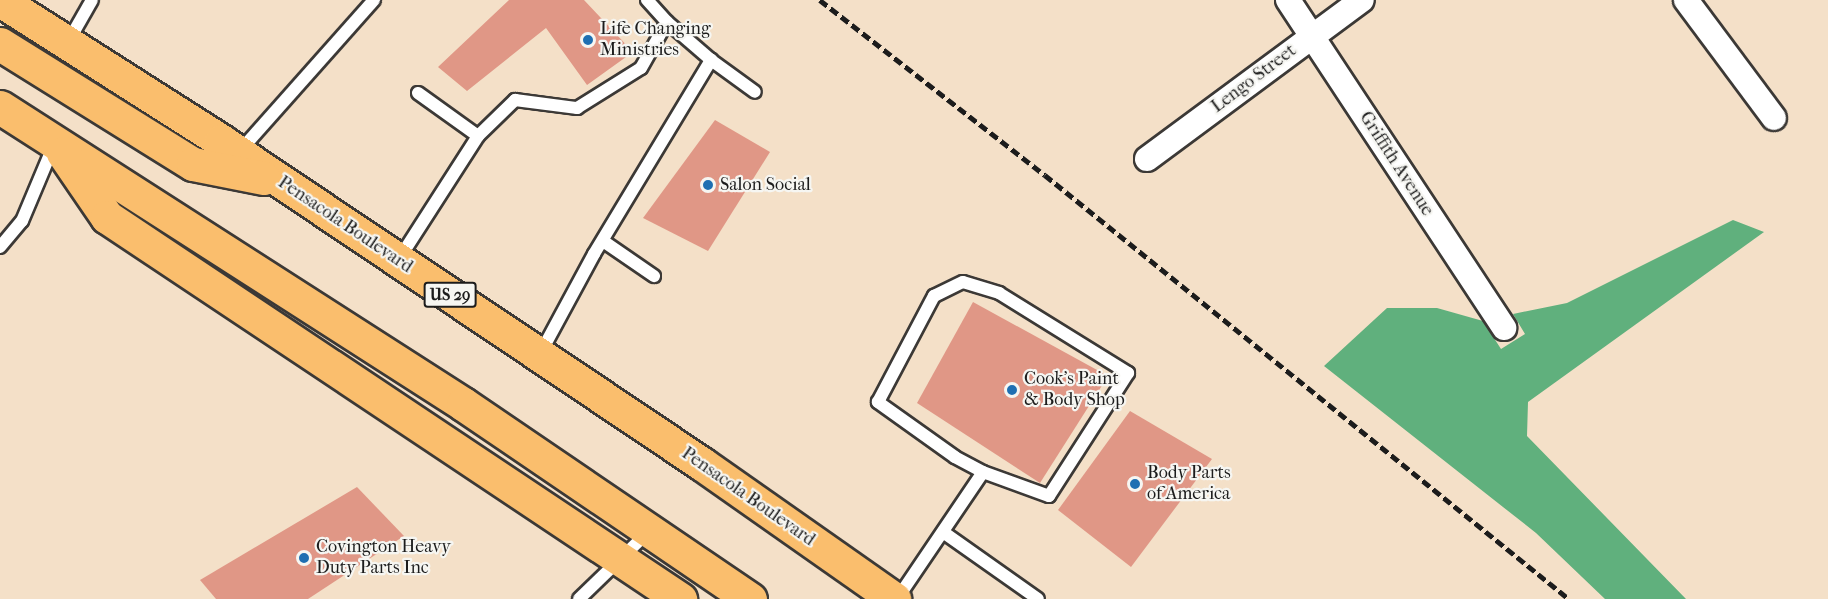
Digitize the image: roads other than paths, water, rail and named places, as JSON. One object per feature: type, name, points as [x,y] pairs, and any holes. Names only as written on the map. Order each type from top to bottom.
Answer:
[{"type":"highway","name":"Pensacola Boulevard","points":[[0,0],[280,181],[540,355],[896,599]]},
{"type":"highway","points":[[0,44],[193,164],[280,181]]},
{"type":"highway","points":[[0,107],[463,404],[750,599]]},
{"type":"highway","points":[[55,142],[107,217],[680,599]]},
{"type":"street","name":"Griffith Avenue","points":[[1288,0],[1504,328]]},
{"type":"street","name":"Lengo Street","points":[[1147,159],[1362,0]]},
{"type":"street","points":[[1686,0],[1773,118]]},
{"type":"lane","points":[[67,43],[92,0]]},
{"type":"lane","points":[[238,153],[374,0]]},
{"type":"lane","points":[[647,0],[667,22],[711,60],[755,92]]},
{"type":"lane","points":[[398,260],[478,136],[515,100],[578,108],[641,68],[667,22]]},
{"type":"lane","points":[[540,355],[603,241],[711,60]]},
{"type":"lane","points":[[418,93],[478,136]]},
{"type":"lane","points":[[0,247],[22,221],[55,142]]},
{"type":"lane","points":[[603,241],[654,276]]},
{"type":"lane","points":[[963,282],[999,293],[1128,373],[1049,496],[983,472],[878,402],[934,296],[963,282]]},
{"type":"lane","points":[[896,599],[983,472]]},
{"type":"lane","points":[[579,599],[650,530]]},
{"type":"lane","points":[[943,532],[1038,599]]},
{"type":"railway","points":[[820,0],[1045,175],[1569,599]]},
{"type":"place","name":"Life Changing Ministries","points":[[588,40]]},
{"type":"place","name":"Salon Social","points":[[708,185]]},
{"type":"place","name":"Cook's Paint & Body Shop","points":[[1012,390]]},
{"type":"place","name":"Body Parts of America","points":[[1135,484]]},
{"type":"place","name":"Covington Heavy Duty Parts Inc","points":[[304,558]]}]
